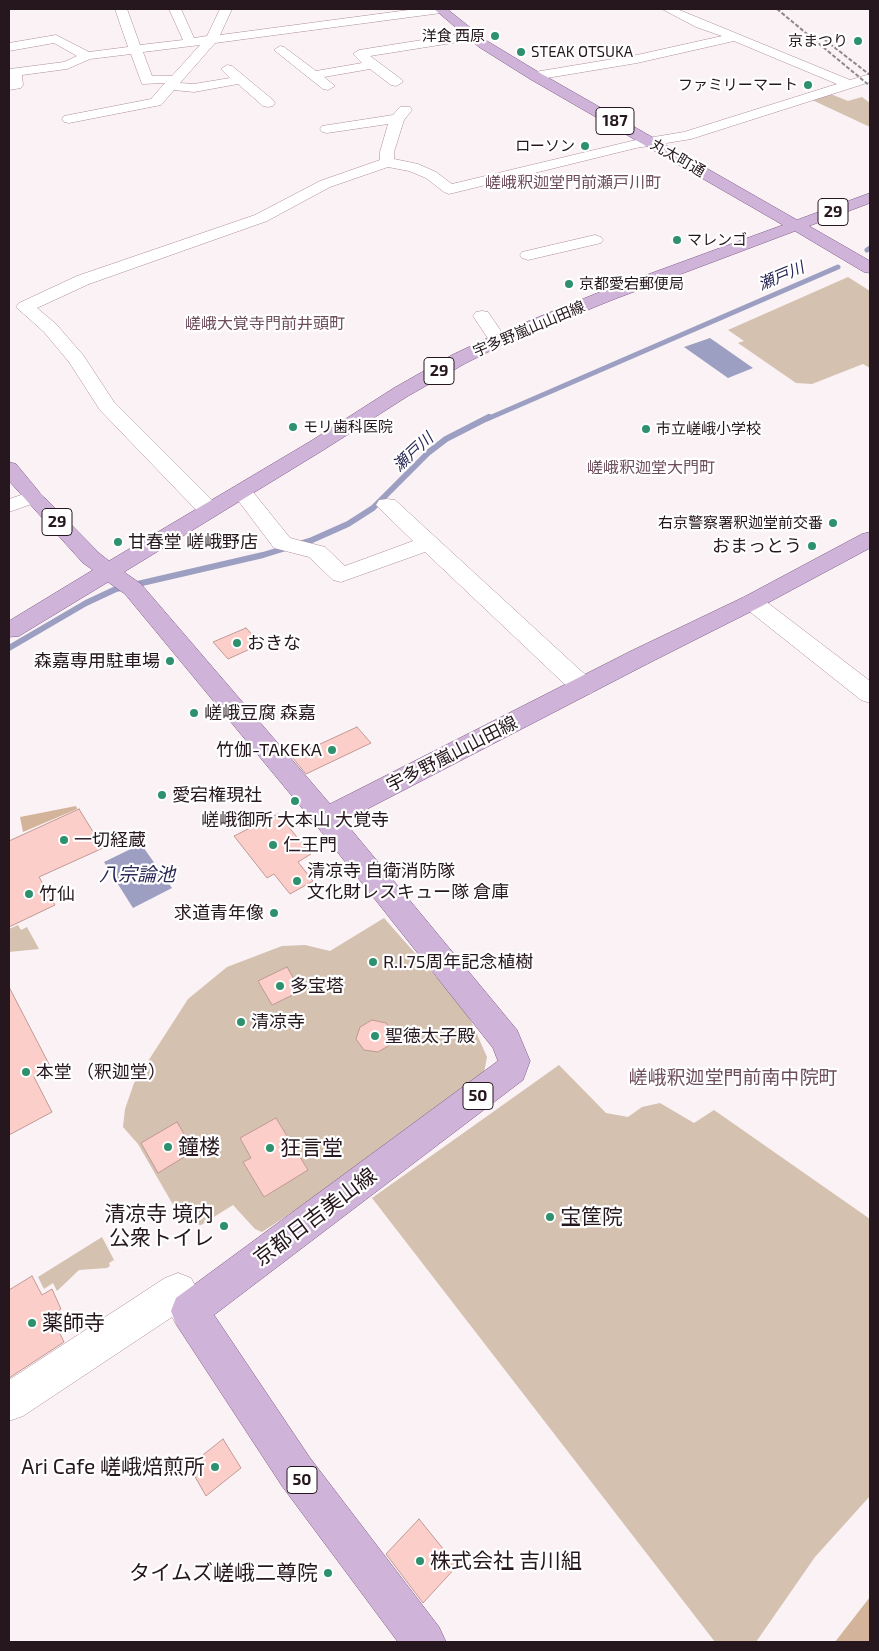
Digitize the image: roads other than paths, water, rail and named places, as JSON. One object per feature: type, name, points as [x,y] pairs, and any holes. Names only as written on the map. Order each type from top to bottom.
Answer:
[{"type":"main road","name":"丸太町通","points":[[440,9],[473,36],[535,76],[870,268]]},
{"type":"main road","name":"宇多野嵐山山田線","points":[[9,630],[122,580],[209,510],[401,392],[459,359],[498,340],[606,296],[870,198]]},
{"type":"main road","name":"29","points":[[9,468],[33,497],[91,558],[122,580],[326,818]]},
{"type":"main road","name":"宇多野嵐山山田線","points":[[326,818],[752,602],[870,539]]},
{"type":"main road","name":"京都日吉美山線","points":[[189,1311],[512,1070],[514,1061],[506,1040],[326,818]]},
{"type":"main road","name":"50","points":[[189,1311],[296,1472],[424,1642]]},
{"type":"street","points":[[127,9],[121,9],[147,81],[164,79],[172,84],[194,88],[240,80]]},
{"type":"street","points":[[175,9],[190,42]]},
{"type":"street","points":[[69,119],[156,102],[211,40],[226,9]]},
{"type":"street","points":[[9,86],[16,85],[15,72],[67,65],[87,56],[440,9]]},
{"type":"street","points":[[668,9],[700,24],[848,84]]},
{"type":"street","points":[[396,82],[370,65],[359,54],[473,36]]},
{"type":"street","points":[[535,76],[637,59],[735,38]]},
{"type":"street","points":[[9,46],[56,39],[87,56]]},
{"type":"street","points":[[280,50],[328,86]]},
{"type":"street","points":[[314,75],[370,65]]},
{"type":"street","points":[[224,66],[268,103]]},
{"type":"street","points":[[209,510],[107,406],[76,359],[50,328],[25,307],[83,280],[261,218],[324,184],[387,162],[414,167],[431,175],[449,189],[651,142],[686,136],[870,78]]},
{"type":"street","points":[[327,129],[401,115],[387,152],[387,162]]},
{"type":"street","points":[[528,255],[596,240]]},
{"type":"street","points":[[482,316],[498,340]]},
{"type":"street","points":[[242,491],[292,546],[317,552],[341,575],[428,543]]},
{"type":"street","points":[[9,506],[33,497]]},
{"type":"street","points":[[387,505],[583,687]]},
{"type":"street","points":[[752,602],[870,694]]},
{"type":"street","points":[[9,1402],[178,1291],[189,1311]]},
{"type":"water","points":[[710,338],[753,368],[728,378],[684,347]]},
{"type":"water","name":"八宗論池","points":[[141,844],[172,888],[133,908],[104,862]]},
{"type":"waterway","name":"瀬戸川","points":[[487,419],[838,267]]},
{"type":"waterway","name":"瀬戸川","points":[[9,648],[86,603],[116,589],[263,555],[312,540],[348,524],[373,508],[429,452],[446,439],[489,417]]},
{"type":"railway","points":[[777,9],[870,86]]},
{"type":"railway","points":[[825,40],[870,75]]},
{"type":"place","name":"洋食 西原","points":[[495,36]]},
{"type":"place","name":"京まつり","points":[[858,41]]},
{"type":"place","name":"STEAK OTSUKA","points":[[521,52]]},
{"type":"place","name":"ファミリーマート","points":[[808,85]]},
{"type":"place","name":"ローソン","points":[[585,146]]},
{"type":"place","name":"マレンゴ","points":[[677,240]]},
{"type":"place","name":"京都愛宕郵便局","points":[[569,284]]},
{"type":"place","name":"モリ歯科医院","points":[[293,427]]},
{"type":"place","name":"市立嵯峨小学校","points":[[646,429]]},
{"type":"place","name":"右京警察署釈迦堂前交番","points":[[833,523]]},
{"type":"place","name":"甘春堂 嵯峨野店","points":[[118,542]]},
{"type":"place","name":"おまっとう","points":[[812,546]]},
{"type":"place","name":"おきな","points":[[237,643]]},
{"type":"place","name":"森嘉専用駐車場","points":[[170,661]]},
{"type":"place","name":"嵯峨豆腐 森嘉","points":[[194,713]]},
{"type":"place","name":"竹伽-TAKEKA","points":[[332,750]]},
{"type":"place","name":"愛宕権現社","points":[[162,795]]},
{"type":"place","name":"嵯峨御所 大本山 大覚寺","points":[[295,801]]},
{"type":"place","name":"一切経蔵","points":[[64,840]]},
{"type":"place","name":"仁王門","points":[[273,845]]},
{"type":"place","name":"清凉寺 自衛消防隊 文化財レスキュー隊 倉庫","points":[[297,881]]},
{"type":"place","name":"竹仙","points":[[29,894]]},
{"type":"place","name":"求道青年像","points":[[274,913]]},
{"type":"place","name":"R.I.75周年記念植樹","points":[[373,962]]},
{"type":"place","name":"多宝塔","points":[[280,986]]},
{"type":"place","name":"清凉寺","points":[[241,1022]]},
{"type":"place","name":"聖徳太子殿","points":[[375,1036]]},
{"type":"place","name":"本堂 （釈迦堂）","points":[[26,1072]]},
{"type":"place","name":"鐘楼","points":[[168,1147]]},
{"type":"place","name":"狂言堂","points":[[270,1148]]},
{"type":"place","name":"宝筐院","points":[[550,1217]]},
{"type":"place","name":"清凉寺 境内 公衆トイレ","points":[[224,1226]]},
{"type":"place","name":"薬師寺","points":[[32,1323]]},
{"type":"place","name":"Ari Cafe 嵯峨焙煎所","points":[[215,1467]]},
{"type":"place","name":"株式会社 吉川組","points":[[420,1561]]},
{"type":"place","name":"タイムズ嵯峨二尊院","points":[[328,1573]]},
{"type":"district","name":"嵯峨釈迦堂門前瀬戸川町","points":[[573,183]]},
{"type":"district","name":"嵯峨大覚寺門前井頭町","points":[[265,324]]},
{"type":"district","name":"嵯峨釈迦堂大門町","points":[[651,468]]},
{"type":"district","name":"嵯峨釈迦堂門前南中院町","points":[[733,1078]]}]
